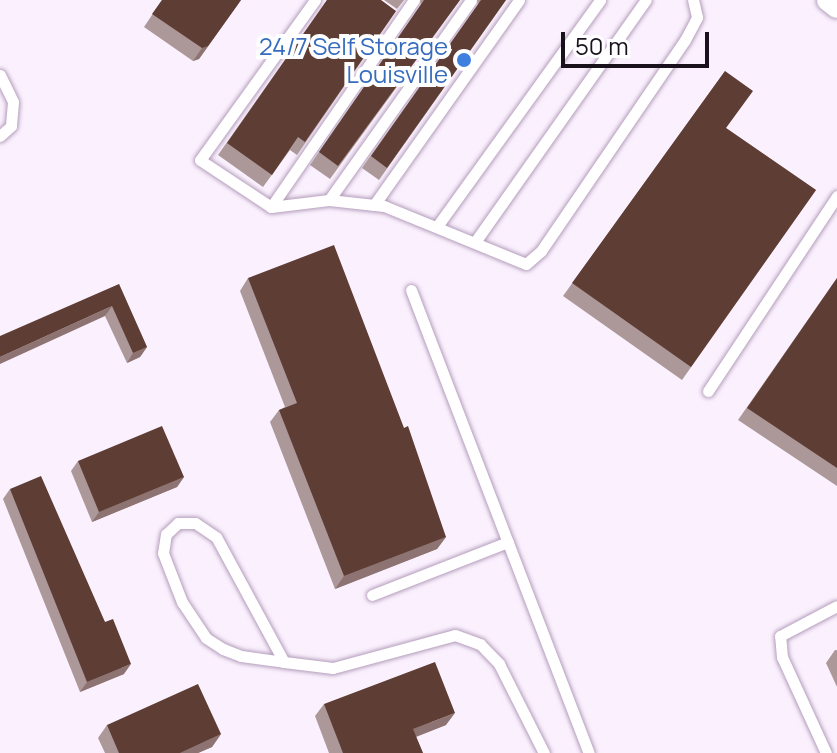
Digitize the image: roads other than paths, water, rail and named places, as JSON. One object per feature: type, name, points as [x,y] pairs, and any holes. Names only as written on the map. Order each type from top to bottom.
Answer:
[{"type":"street","points":[[828,0],[837,7]]},
{"type":"lane","points":[[315,0],[200,160],[271,207],[329,200],[374,205],[438,225],[518,265],[541,251],[685,40],[697,17],[693,0]]},
{"type":"lane","points":[[271,207],[395,17],[414,0]]},
{"type":"lane","points":[[329,200],[471,0]]},
{"type":"lane","points":[[374,205],[519,0]]},
{"type":"lane","points":[[438,225],[600,0]]},
{"type":"lane","points":[[475,242],[646,0]]},
{"type":"lane","points":[[0,75],[13,102],[11,126],[0,136]]},
{"type":"lane","points":[[708,391],[837,196]]},
{"type":"lane","points":[[411,290],[589,753]]},
{"type":"lane","points":[[284,662],[216,537],[195,523],[178,523],[166,534],[163,553],[182,602],[206,638],[241,656],[284,662],[333,668],[455,635],[480,644],[499,664],[544,753]]},
{"type":"lane","points":[[372,595],[508,542]]},
{"type":"lane","points":[[826,753],[782,657],[780,636],[837,606]]},
{"type":"place","name":"24/7 Self Storage Louisville","points":[[464,60]]}]
